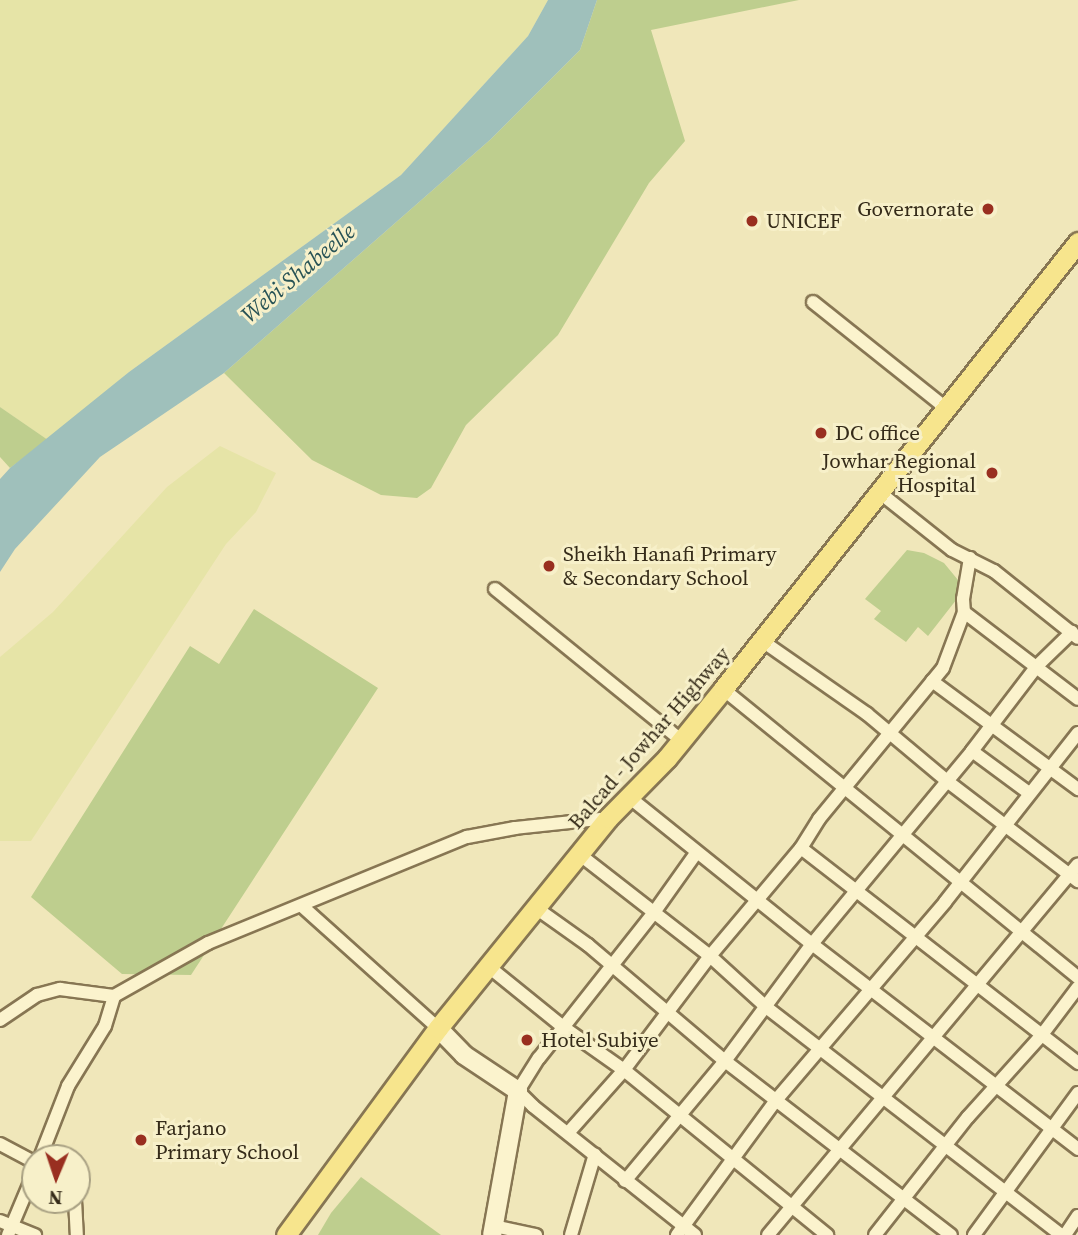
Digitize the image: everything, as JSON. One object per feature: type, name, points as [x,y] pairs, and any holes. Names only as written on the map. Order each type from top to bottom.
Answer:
[{"type":"main road","name":"Balcad - Jowhar Highway","points":[[286,1235],[438,1028],[608,818],[681,740],[723,689],[1078,242]]},
{"type":"street","points":[[813,302],[946,408]]},
{"type":"street","points":[[625,1181],[725,1061],[812,944],[972,751],[1037,666],[1075,635],[994,571],[952,550],[879,492]]},
{"type":"street","points":[[568,1133],[624,1070],[710,956],[801,848],[819,819],[949,657],[964,612],[963,599],[970,558]]},
{"type":"street","points":[[495,589],[681,740]]},
{"type":"street","points":[[964,612],[1078,699]]},
{"type":"street","points":[[761,640],[888,732],[1004,826],[1075,873],[932,1037],[794,1208],[768,1235]]},
{"type":"street","points":[[932,681],[1078,789]]},
{"type":"street","points":[[723,689],[901,837],[1078,977]]},
{"type":"street","points":[[680,1229],[777,1099],[960,883],[1078,733]]},
{"type":"street","points":[[972,751],[1029,793]]},
{"type":"street","points":[[629,797],[757,901],[1078,1149]]},
{"type":"street","points":[[0,1020],[37,995],[60,989],[114,996],[208,943],[303,907],[431,850],[467,837],[515,828],[608,818]]},
{"type":"street","points":[[801,848],[1078,1063]]},
{"type":"street","points":[[536,1235],[493,1231],[518,1091],[563,1027],[655,911],[697,852]]},
{"type":"street","points":[[579,854],[655,911],[766,1007],[1063,1235],[1078,1216]]},
{"type":"street","points":[[303,907],[438,1028],[464,1055],[518,1091],[680,1229],[695,1235]]},
{"type":"street","points":[[536,908],[611,965],[725,1061],[951,1235]]},
{"type":"street","points":[[489,967],[563,1027],[624,1070],[827,1235]]},
{"type":"street","points":[[876,1235],[995,1086],[1041,1036],[1078,987]]},
{"type":"street","points":[[45,1144],[68,1086],[105,1026],[114,996]]},
{"type":"street","points":[[974,1235],[1049,1128],[1078,1093]]},
{"type":"street","points":[[0,1144],[21,1155]]},
{"type":"street","points":[[571,1235],[595,1154]]},
{"type":"street","points":[[21,1198],[6,1227],[35,1235]]},
{"type":"street","points":[[76,1214],[77,1235]]},
{"type":"shaded area","points":[[0,0],[548,0],[528,36],[401,175],[129,372],[48,440],[0,407]]},
{"type":"shaded area","points":[[220,446],[276,473],[256,512],[226,544],[31,841],[0,841],[0,657],[53,612],[167,487]]},
{"type":"green space","points":[[597,0],[799,0],[651,30],[685,141],[649,183],[558,335],[466,425],[431,488],[417,498],[381,495],[312,460],[224,373],[491,139],[580,50]]},
{"type":"green space","points":[[0,407],[48,440],[10,468],[0,457]]},
{"type":"green space","points":[[907,550],[924,553],[944,563],[958,580],[960,595],[928,636],[918,627],[906,642],[874,619],[881,611],[865,599]]},
{"type":"green space","points":[[254,609],[378,688],[191,975],[122,974],[31,897],[190,646],[219,664]]},
{"type":"green space","points":[[361,1177],[441,1235],[318,1235],[331,1213]]},
{"type":"water","name":"Webi Shabeelle","points":[[548,0],[597,0],[580,50],[491,139],[224,373],[100,457],[15,549],[0,572],[0,479],[10,468],[129,372],[401,175],[528,36]]},
{"type":"place","name":"Governorate","points":[[988,209]]},
{"type":"place","name":"UNICEF","points":[[752,221]]},
{"type":"place","name":"DC office","points":[[821,433]]},
{"type":"place","name":"Jowhar Regional Hospital","points":[[992,473]]},
{"type":"place","name":"Sheikh Hanafi Primary & Secondary School","points":[[549,566]]},
{"type":"place","name":"Hotel Subiye","points":[[527,1040]]},
{"type":"place","name":"Farjano Primary School","points":[[141,1140]]}]
